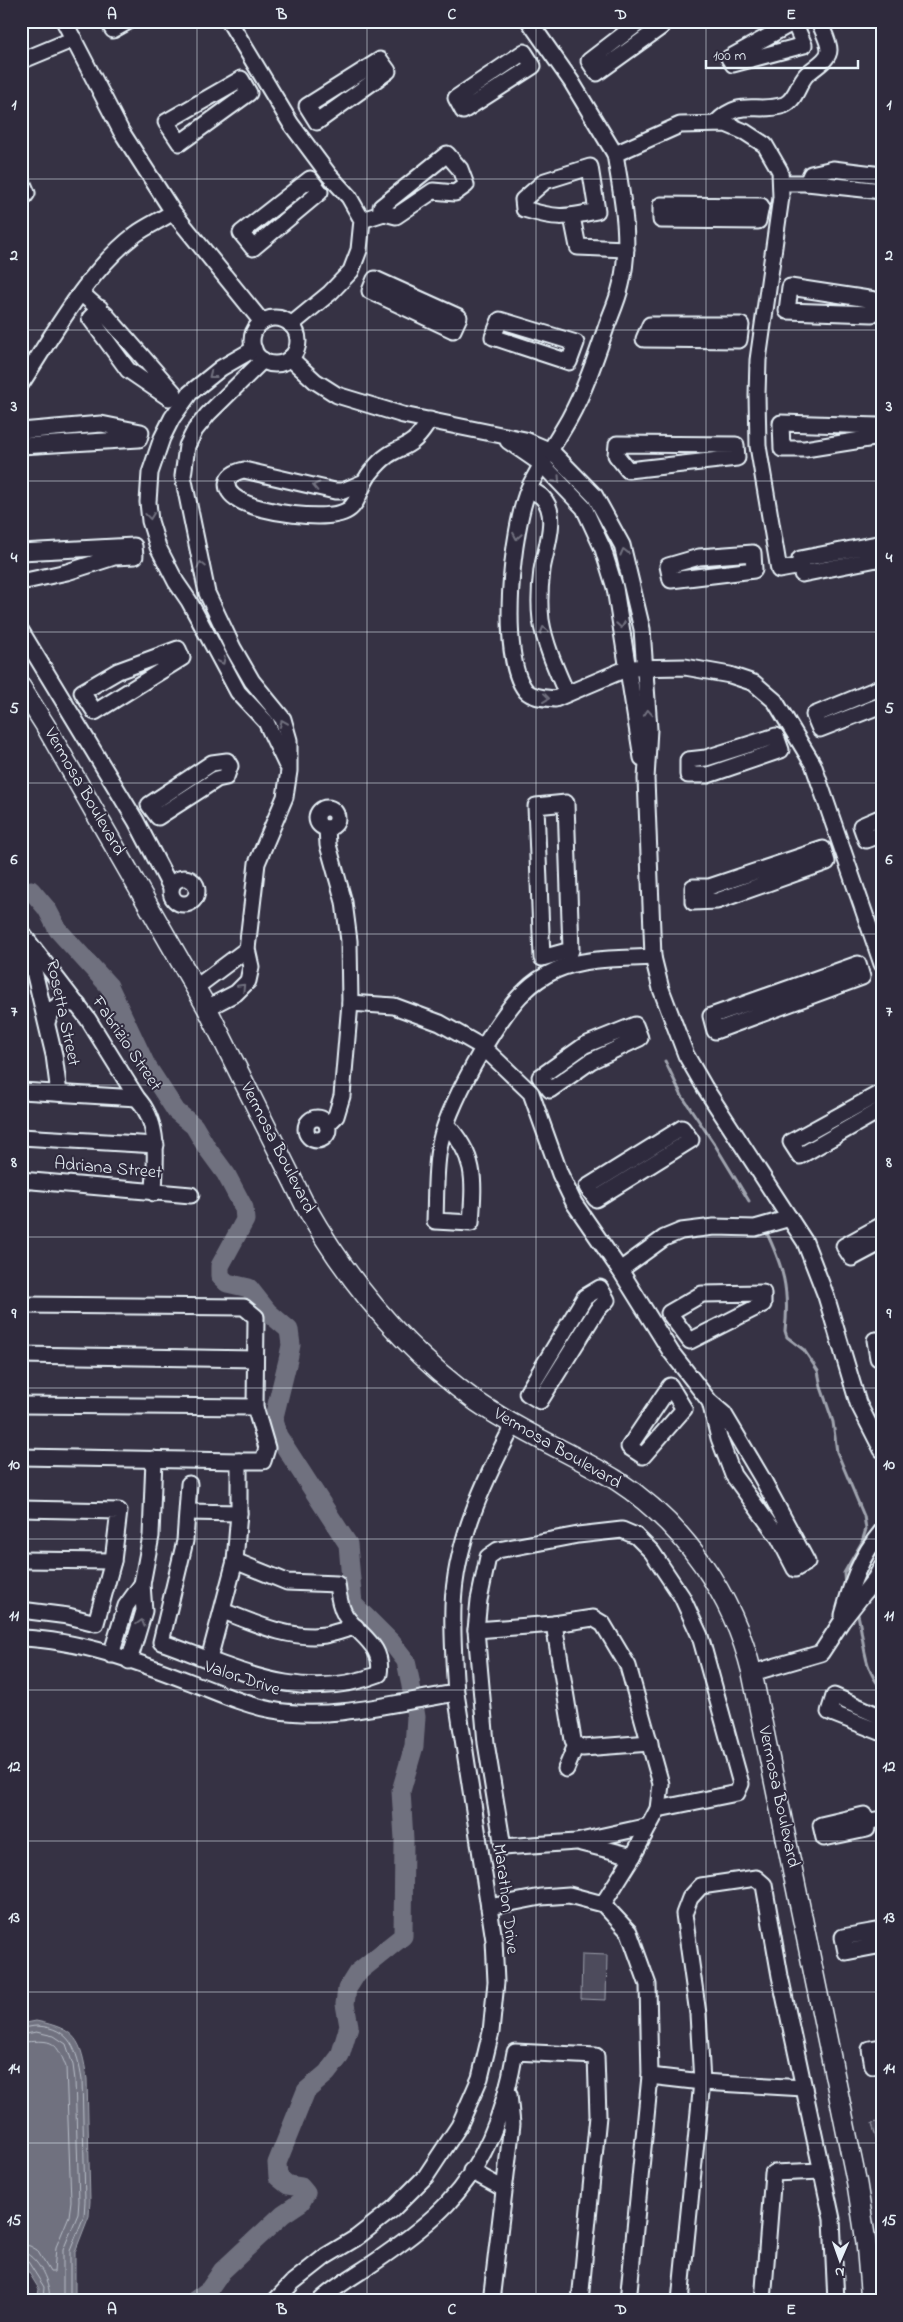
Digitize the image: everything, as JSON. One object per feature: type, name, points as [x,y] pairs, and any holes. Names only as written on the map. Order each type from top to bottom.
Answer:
[{"type":"main road","name":"Vermosa Boulevard","points":[[21,687],[45,725],[195,988],[306,1207],[325,1240],[350,1276],[378,1312],[424,1359],[476,1400],[514,1426],[615,1480],[648,1504],[682,1537],[711,1575],[723,1597],[741,1634],[752,1673],[858,2184],[866,2242],[870,2301]]},
{"type":"street","points":[[64,21],[121,131],[173,212],[262,322]]},
{"type":"street","points":[[108,21],[113,30],[129,21]]},
{"type":"street","points":[[229,21],[259,74],[294,129],[329,175],[349,197],[362,220],[359,250],[351,271],[330,293],[291,325]]},
{"type":"street","points":[[529,21],[571,81],[615,154],[623,210],[626,250],[621,285],[596,359],[570,418],[529,489],[519,524],[510,592],[511,637],[517,677],[528,693],[543,698],[555,698],[628,668],[685,667],[730,675],[754,683],[775,701],[813,764],[881,960],[860,971]]},
{"type":"street","points":[[641,21],[589,61],[597,73],[661,27],[656,21]]},
{"type":"street","points":[[716,123],[726,112],[737,108],[782,105],[789,102],[803,79],[827,57],[829,50],[820,22],[798,33]]},
{"type":"street","points":[[21,61],[74,39]]},
{"type":"street","points":[[528,58],[544,45]]},
{"type":"street","points":[[524,52],[528,58],[533,66],[464,111],[456,98],[524,52]]},
{"type":"street","points":[[380,60],[388,71],[317,122],[312,114],[307,106],[380,60]]},
{"type":"street","points":[[571,81],[593,67]]},
{"type":"street","points":[[244,86],[259,74]]},
{"type":"street","points":[[241,79],[244,86],[249,93],[180,143],[166,122],[241,79]]},
{"type":"street","points":[[294,129],[312,114]]},
{"type":"street","points":[[615,154],[680,125],[726,124],[745,132],[765,145],[780,171],[781,183],[778,216],[758,360],[758,441],[779,570],[801,566]]},
{"type":"street","points":[[362,220],[384,213],[396,216],[432,191],[454,193],[466,185],[460,169],[448,154],[381,207],[384,213]]},
{"type":"street","points":[[590,167],[597,211],[572,216],[552,218],[524,209],[523,200],[546,181],[590,167]]},
{"type":"street","points":[[807,183],[811,174],[833,169],[882,176]]},
{"type":"street","points":[[315,186],[329,175]]},
{"type":"street","points":[[21,179],[27,193],[21,201]]},
{"type":"street","points":[[310,179],[315,186],[320,192],[253,248],[241,233],[310,179]]},
{"type":"street","points":[[781,183],[807,183],[882,191]]},
{"type":"street","points":[[661,205],[761,206],[759,214],[758,221],[661,220],[661,205]]},
{"type":"street","points":[[23,377],[81,293],[102,267],[136,234],[173,212]]},
{"type":"street","points":[[759,214],[778,216]]},
{"type":"street","points":[[572,216],[578,247],[626,250]]},
{"type":"street","points":[[351,271],[372,285]]},
{"type":"street","points":[[375,279],[459,317],[453,330],[370,291],[372,285],[375,279]]},
{"type":"street","points":[[790,287],[875,300],[872,314],[787,311],[788,301],[790,287]]},
{"type":"street","points":[[81,293],[100,308],[174,393],[169,398],[128,370],[90,318],[100,308]]},
{"type":"street","points":[[766,299],[788,301]]},
{"type":"street","points":[[258,354],[253,334],[262,322],[277,318],[291,325],[298,339],[297,346],[290,358],[276,363],[258,354],[221,368],[190,393],[162,438],[150,473],[150,521],[158,547],[176,582],[189,601],[238,692],[266,722],[289,771]]},
{"type":"street","points":[[500,320],[576,343],[572,355],[569,362],[493,337],[500,320]]},
{"type":"street","points":[[650,325],[741,325],[740,332],[739,340],[644,339],[650,325]]},
{"type":"street","points":[[740,332],[762,330]]},
{"type":"street","points":[[206,1008],[236,993],[248,981],[251,967],[247,949],[257,863],[285,797],[289,771],[289,740],[283,719],[252,681],[233,648],[207,592],[183,476],[187,446],[195,430],[258,354]]},
{"type":"street","points":[[572,355],[596,359]]},
{"type":"street","points":[[290,358],[315,381],[337,395],[403,415],[525,440],[551,451],[595,496],[622,545],[642,630],[649,729],[646,779],[654,957],[661,989],[686,1055],[705,1088],[805,1242],[826,1296],[858,1403],[882,1450]]},
{"type":"street","points":[[362,483],[357,502],[347,511],[332,516],[311,516],[252,506],[231,495],[227,485],[229,476],[244,470],[343,492],[362,483],[385,456],[414,441],[430,420]]},
{"type":"street","points":[[781,423],[878,426],[880,437],[805,449],[782,449],[781,437],[781,423]]},
{"type":"street","points":[[21,431],[101,424],[141,432],[139,439],[21,446]]},
{"type":"street","points":[[490,432],[518,446],[543,465],[584,508],[603,549],[615,588],[635,725],[646,779]]},
{"type":"street","points":[[737,452],[758,441],[781,437]]},
{"type":"street","points":[[617,444],[736,445],[737,452],[737,458],[628,470],[616,455],[617,444]]},
{"type":"street","points":[[529,489],[543,497],[551,517],[550,535],[541,578],[541,621],[553,661],[566,692]]},
{"type":"street","points":[[882,543],[800,558],[802,574],[882,558]]},
{"type":"street","points":[[21,552],[134,546],[135,556],[114,557],[67,572],[21,582]]},
{"type":"street","points":[[753,552],[754,561],[754,570],[671,580],[668,566],[699,557],[753,552]]},
{"type":"street","points":[[754,561],[776,558]]},
{"type":"street","points":[[189,601],[207,592]]},
{"type":"street","points":[[21,631],[136,822],[171,888]]},
{"type":"street","points":[[178,649],[182,658],[95,712],[89,702],[82,692],[118,671],[178,649]]},
{"type":"street","points":[[238,692],[252,681]]},
{"type":"street","points":[[882,687],[814,715],[820,729],[882,705]]},
{"type":"street","points":[[70,714],[89,702]]},
{"type":"street","points":[[778,743],[817,722]]},
{"type":"street","points":[[776,736],[778,743],[781,750],[708,775],[688,775],[688,760],[706,758],[776,736]]},
{"type":"street","points":[[227,760],[229,763],[226,776],[217,779],[158,817],[154,812],[149,805],[212,763],[227,760]]},
{"type":"street","points":[[446,1124],[459,1138],[469,1157],[473,1188],[471,1223],[435,1221],[439,1149],[446,1124],[484,1048],[506,1012],[524,991],[559,962],[571,950],[566,803],[536,806],[542,958],[559,962],[584,962],[654,957]]},
{"type":"street","points":[[136,822],[154,812]]},
{"type":"street","points":[[882,817],[861,826],[866,840],[882,834]]},
{"type":"street","points":[[327,828],[328,845],[344,902],[349,941],[350,1003],[342,1096],[336,1116],[327,1125]]},
{"type":"street","points":[[825,854],[864,833]]},
{"type":"street","points":[[823,848],[825,854],[827,862],[717,901],[693,902],[693,887],[709,887],[823,848]]},
{"type":"street","name":"Fabrizio Street","points":[[24,937],[78,1005],[137,1098],[147,1108],[153,1123],[156,1145],[154,1192]]},
{"type":"street","name":"Rosetta Street","points":[[24,937],[47,1022],[59,1093]]},
{"type":"street","points":[[195,988],[247,949]]},
{"type":"street","points":[[858,964],[860,971],[862,977],[715,1031],[711,1016],[858,964]]},
{"type":"street","points":[[47,1022],[51,1010],[56,1006],[69,1003],[78,1005]]},
{"type":"street","points":[[350,1003],[394,1006],[440,1023],[484,1048],[531,1093],[560,1174],[574,1203],[664,1340],[710,1402],[724,1414],[762,1478],[807,1562],[795,1569],[780,1538],[733,1475],[719,1438],[710,1402]]},
{"type":"street","points":[[635,1026],[640,1038],[591,1060],[550,1090],[544,1083],[540,1077],[585,1045],[635,1026]]},
{"type":"street","points":[[531,1093],[544,1083]]},
{"type":"street","points":[[21,1091],[137,1098]]},
{"type":"street","points":[[882,1092],[791,1142],[800,1156],[882,1110]]},
{"type":"street","points":[[682,1128],[691,1140],[596,1199],[591,1194],[587,1187],[682,1128]]},
{"type":"street","points":[[21,1137],[156,1145]]},
{"type":"street","name":"Adriana Street","points":[[21,1180],[191,1195]]},
{"type":"street","points":[[574,1203],[591,1194]]},
{"type":"street","points":[[604,1295],[664,1238],[681,1231],[714,1227],[755,1228],[790,1218]]},
{"type":"street","points":[[882,1225],[844,1246],[852,1258],[882,1242]]},
{"type":"street","points":[[600,1288],[604,1295],[607,1300],[597,1310],[540,1401],[527,1393],[585,1297],[600,1288]]},
{"type":"street","points":[[763,1293],[763,1304],[690,1341],[680,1328],[669,1313],[702,1294],[763,1293]]},
{"type":"street","points":[[21,1305],[244,1307],[256,1318],[255,1407],[267,1448],[263,1461],[21,1458]]},
{"type":"street","points":[[664,1340],[680,1328]]},
{"type":"street","points":[[882,1340],[875,1340],[878,1358],[882,1358]]},
{"type":"street","points":[[21,1355],[255,1359]]},
{"type":"street","points":[[677,1398],[694,1381]]},
{"type":"street","points":[[21,1405],[255,1407]]},
{"type":"street","name":"Marathon Drive","points":[[275,2301],[293,2282],[320,2261],[356,2238],[394,2209],[426,2176],[459,2126],[480,2078],[491,2032],[496,1982],[494,1940],[456,1694],[453,1604],[460,1556],[476,1506],[494,1462],[514,1426]]},
{"type":"street","points":[[129,1661],[144,1611],[142,1584],[151,1536],[154,1459]]},
{"type":"street","points":[[209,1659],[235,1561],[239,1513],[239,1461]]},
{"type":"street","points":[[741,1486],[762,1478]]},
{"type":"street","points":[[189,1484],[188,1512],[181,1565],[161,1642],[258,1678],[285,1684],[313,1686],[365,1680],[379,1674],[381,1662],[374,1647],[345,1614],[338,1596],[337,1584],[287,1582],[235,1561]]},
{"type":"street","points":[[21,1509],[119,1511],[113,1561],[96,1623],[68,1616],[21,1610]]},
{"type":"street","points":[[188,1512],[239,1513]]},
{"type":"street","points":[[649,1826],[576,1842],[503,1847],[486,1743],[476,1630],[479,1600],[488,1557],[498,1550],[570,1536],[622,1530],[636,1536],[652,1552],[682,1597],[700,1636],[741,1784],[738,1793],[658,1808]]},
{"type":"street","points":[[842,1621],[853,1576],[870,1545],[882,1530]]},
{"type":"street","points":[[21,1560],[113,1561]]},
{"type":"street","points":[[752,1673],[821,1653],[842,1621],[876,1579],[882,1566]]},
{"type":"street","points":[[111,1655],[126,1606],[142,1584]]},
{"type":"street","points":[[222,1611],[282,1632],[304,1635],[325,1635],[356,1627]]},
{"type":"street","points":[[476,1630],[554,1624],[593,1618],[603,1624],[628,1666],[661,1784],[658,1808],[633,1856],[603,1904]]},
{"type":"street","points":[[554,1624],[573,1740],[576,1745],[582,1748],[650,1743]]},
{"type":"street","name":"Valor Drive","points":[[21,1638],[64,1643],[111,1655],[251,1705],[277,1710],[317,1713],[456,1694]]},
{"type":"street","points":[[882,1717],[834,1696],[829,1712],[880,1732],[882,1729]]},
{"type":"street","points":[[566,1769],[576,1745]]},
{"type":"street","points":[[865,1822],[882,1819]]},
{"type":"street","points":[[576,1842],[633,1856]]},
{"type":"street","points":[[680,2301],[702,2082],[698,2014],[684,1914],[690,1898],[700,1886],[756,1878],[764,1885],[780,1976],[832,2219],[836,2301]]},
{"type":"street","points":[[489,1907],[541,1897],[569,1895],[603,1904],[629,1932],[648,1985],[650,2076],[628,2301]]},
{"type":"street","points":[[882,1930],[843,1937],[846,1952],[882,1945]]},
{"type":"street","points":[[882,2047],[870,2049],[873,2066],[882,2064]]},
{"type":"street","points":[[320,2301],[412,2236],[448,2204],[471,2171],[490,2137],[509,2089],[515,2052],[596,2056],[598,2116],[580,2301]]},
{"type":"street","points":[[650,2076],[702,2082],[804,2088]]},
{"type":"street","points":[[491,2301],[512,2124],[509,2089]]},
{"type":"street","points":[[763,2301],[770,2168],[822,2171]]},
{"type":"street","points":[[471,2171],[504,2188]]},
{"type":"green space","points":[[582,1954],[607,1955],[606,2000],[581,1999]]},
{"type":"green space","points":[[882,2121],[882,2162],[872,2123]]},
{"type":"water","points":[[36,2021],[60,2028],[75,2038],[82,2055],[87,2079],[90,2201],[89,2216],[75,2252],[75,2301],[37,2301],[39,2289],[21,2260],[21,2024]]},
{"type":"waterway","points":[[21,880],[31,890]]},
{"type":"waterway","points":[[31,890],[47,909],[58,930],[109,986],[146,1065],[176,1111],[194,1126],[226,1174],[244,1208],[245,1220],[220,1266],[220,1276],[227,1283],[249,1288],[268,1312],[289,1330],[291,1345],[273,1421],[278,1436],[348,1544],[353,1604],[392,1643],[406,1661],[416,1717],[414,1746],[401,1791],[404,1839],[403,1936],[357,1973],[347,1989],[345,2004],[349,2026],[340,2056],[327,2073],[306,2091],[277,2163],[278,2177],[288,2185],[301,2187],[306,2193],[301,2202],[283,2214],[222,2271],[209,2290],[194,2301]]},
{"type":"waterway","points":[[665,1061],[682,1096],[749,1201]]},
{"type":"waterway","points":[[765,1229],[784,1278],[787,1302],[785,1331],[787,1337],[804,1350],[818,1371],[821,1387],[833,1422],[837,1452],[864,1516],[866,1529],[862,1542],[844,1573],[845,1589]]},
{"type":"waterway","points":[[858,1615],[865,1654],[871,1673],[882,1688]]}]
